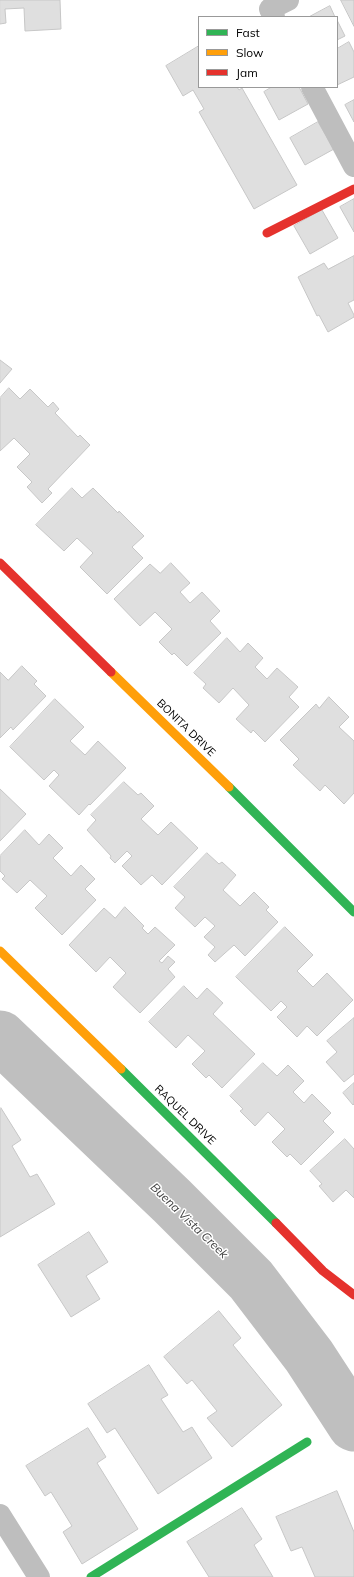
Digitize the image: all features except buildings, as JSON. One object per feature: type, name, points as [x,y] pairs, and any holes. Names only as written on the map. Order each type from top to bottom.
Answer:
[{"type":"street","points":[[274,16],[270,9],[288,0]]},
{"type":"street","points":[[313,88],[354,166]]},
{"type":"street","points":[[267,233],[354,189]]},
{"type":"street","name":"BONITA DRIVE","points":[[0,563],[302,859],[354,912]]},
{"type":"street","name":"RAQUEL DRIVE","points":[[0,951],[250,1196],[323,1271],[354,1294]]},
{"type":"street","points":[[91,1577],[307,1442]]},
{"type":"street","points":[[0,1515],[39,1577]]},
{"type":"waterway","name":"Buena Vista Creek","points":[[0,1037],[172,1201],[251,1280],[309,1356],[354,1425]]},
{"type":"traffic: fast","points":[[229,787],[354,912]]},
{"type":"traffic: fast","points":[[121,1069],[276,1223]]},
{"type":"traffic: fast","points":[[91,1577],[307,1442]]},
{"type":"traffic: slow","points":[[111,672],[229,787]]},
{"type":"traffic: slow","points":[[0,951],[121,1069]]},
{"type":"traffic: jam","points":[[267,233],[354,189]]},
{"type":"traffic: jam","points":[[0,563],[111,672]]},
{"type":"traffic: jam","points":[[276,1223],[323,1271],[354,1295]]}]
